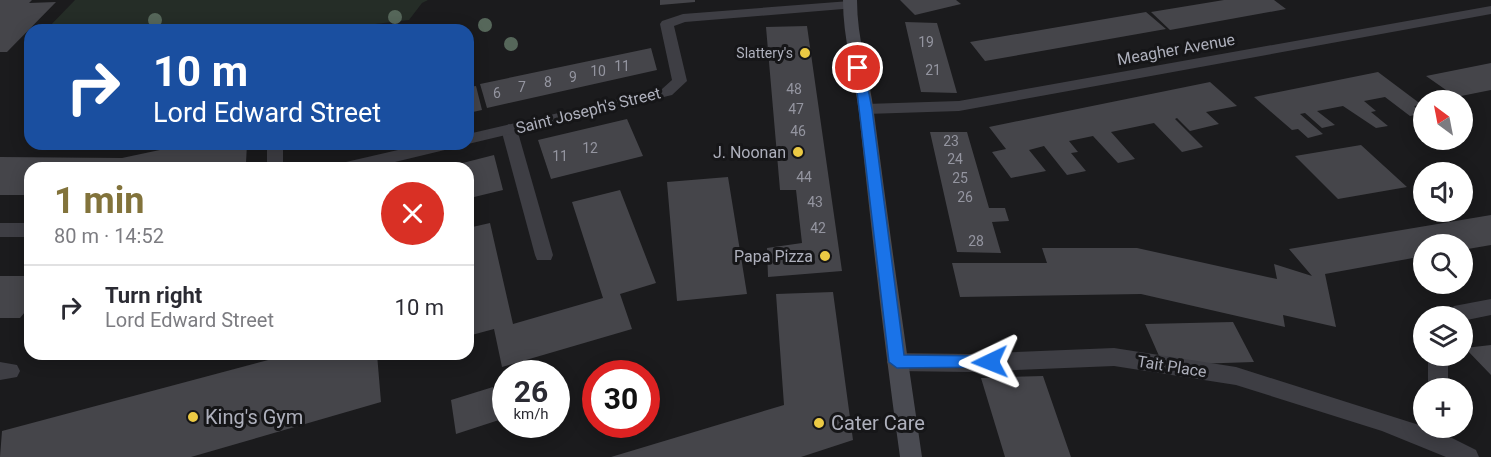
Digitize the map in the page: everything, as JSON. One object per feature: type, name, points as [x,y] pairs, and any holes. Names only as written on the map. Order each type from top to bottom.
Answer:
[{"type":"main road","points":[[850,2],[850,27],[866,109],[907,456]]},
{"type":"street","name":"Saint Joseph's Street","points":[[474,138],[667,92],[680,81],[667,24],[683,18],[850,2]]},
{"type":"street","name":"Meagher Avenue","points":[[866,109],[959,106],[1491,10]]},
{"type":"street","points":[[509,129],[544,255]]},
{"type":"street","points":[[371,162],[422,150]]},
{"type":"street","points":[[0,230],[24,230]]},
{"type":"street","points":[[1473,310],[1491,307]]},
{"type":"street","name":"Tait Place","points":[[897,362],[970,363],[1114,357],[1236,376],[1413,427]]},
{"type":"street","name":"Tait Place","points":[[1443,438],[1468,457]]},
{"type":"shaded area","points":[[75,0],[428,0],[422,3],[409,20],[375,24],[52,24]]},
{"type":"building","points":[[0,0],[32,0],[29,3],[56,2],[34,24],[24,24],[24,35],[7,52],[0,52]]},
{"type":"building","points":[[660,0],[695,0],[695,2],[660,5]]},
{"type":"building","points":[[900,0],[956,0],[961,4],[915,15]]},
{"type":"building","points":[[1224,0],[1274,0],[1286,9],[1170,30],[1151,12]]},
{"type":"building","points":[[1146,12],[1166,29],[985,61],[970,42]]},
{"type":"building","points":[[905,22],[937,23],[957,93],[921,92]]},
{"type":"building","points":[[807,26],[842,271],[768,277],[767,248],[802,243],[796,190],[780,190],[766,27]]},
{"type":"building","points":[[651,48],[657,70],[487,108],[480,84]]},
{"type":"building","points":[[1491,63],[1491,90],[1473,94],[1473,90],[1446,90],[1426,76]]},
{"type":"building","points":[[1378,72],[1413,98],[1413,115],[1410,116],[1385,97],[1364,101],[1376,111],[1371,112],[1388,126],[1376,128],[1343,106],[1317,111],[1335,125],[1322,128],[1305,113],[1300,114],[1323,134],[1308,138],[1298,129],[1292,130],[1254,97]]},
{"type":"building","points":[[1210,82],[1237,106],[1206,112],[1219,124],[1190,131],[1177,118],[1175,119],[1203,147],[1182,152],[1154,123],[1111,132],[1135,159],[1118,163],[1093,136],[1069,141],[1078,152],[1071,153],[1086,171],[1067,175],[1044,146],[1029,150],[1046,171],[1011,178],[992,152],[1006,149],[989,127]]},
{"type":"building","points":[[474,86],[476,86],[482,110],[474,112]]},
{"type":"building","points":[[627,119],[643,156],[551,179],[538,140]]},
{"type":"building","points":[[930,132],[967,132],[989,208],[1005,208],[1009,221],[992,222],[1001,253],[957,252]]},
{"type":"building","points":[[1361,145],[1407,187],[1338,199],[1295,156]]},
{"type":"building","points":[[160,150],[247,150],[246,162],[24,162],[24,195],[0,195],[0,157],[122,158]]},
{"type":"building","points":[[494,155],[503,190],[474,197],[474,162],[467,162]]},
{"type":"building","points":[[728,177],[747,294],[677,301],[667,182]]},
{"type":"building","points":[[620,190],[656,283],[620,294],[632,329],[526,360],[501,360],[494,329],[474,334],[474,227],[490,223],[513,324],[603,298],[572,202]]},
{"type":"building","points":[[1491,215],[1491,245],[1473,248],[1473,234],[1413,234],[1413,258],[1325,274],[1336,327],[1283,315],[1285,327],[1141,294],[960,297],[952,263],[1047,263],[1042,248],[1137,248],[1277,279],[1274,264],[1312,276],[1289,249],[1449,222],[1473,222],[1473,218]]},
{"type":"building","points":[[0,276],[24,276],[24,313],[20,318],[0,318]]},
{"type":"building","points":[[833,292],[853,440],[801,457],[611,457],[784,405],[776,294]]},
{"type":"building","points":[[1233,322],[1254,362],[1163,365],[1145,324]]},
{"type":"building","points":[[1491,345],[1491,375],[1473,356],[1473,347]]},
{"type":"building","name":"King's Gym","points":[[268,360],[378,360],[381,402],[191,457],[0,457],[2,431]]},
{"type":"building","points":[[1043,376],[1071,457],[1005,457],[981,378]]},
{"type":"building","points":[[492,387],[492,422],[456,434],[451,400]]},
{"type":"place","name":"Slattery's","points":[[805,53]]},
{"type":"place","name":"J. Noonan","points":[[798,152]]},
{"type":"place","name":"Papa Pizza","points":[[825,256]]},
{"type":"place","name":"King's Gym","points":[[193,417]]},
{"type":"place","name":"Cater Care","points":[[819,423]]},
{"type":"route","points":[[858,68],[866,109],[897,362],[990,362]]}]
